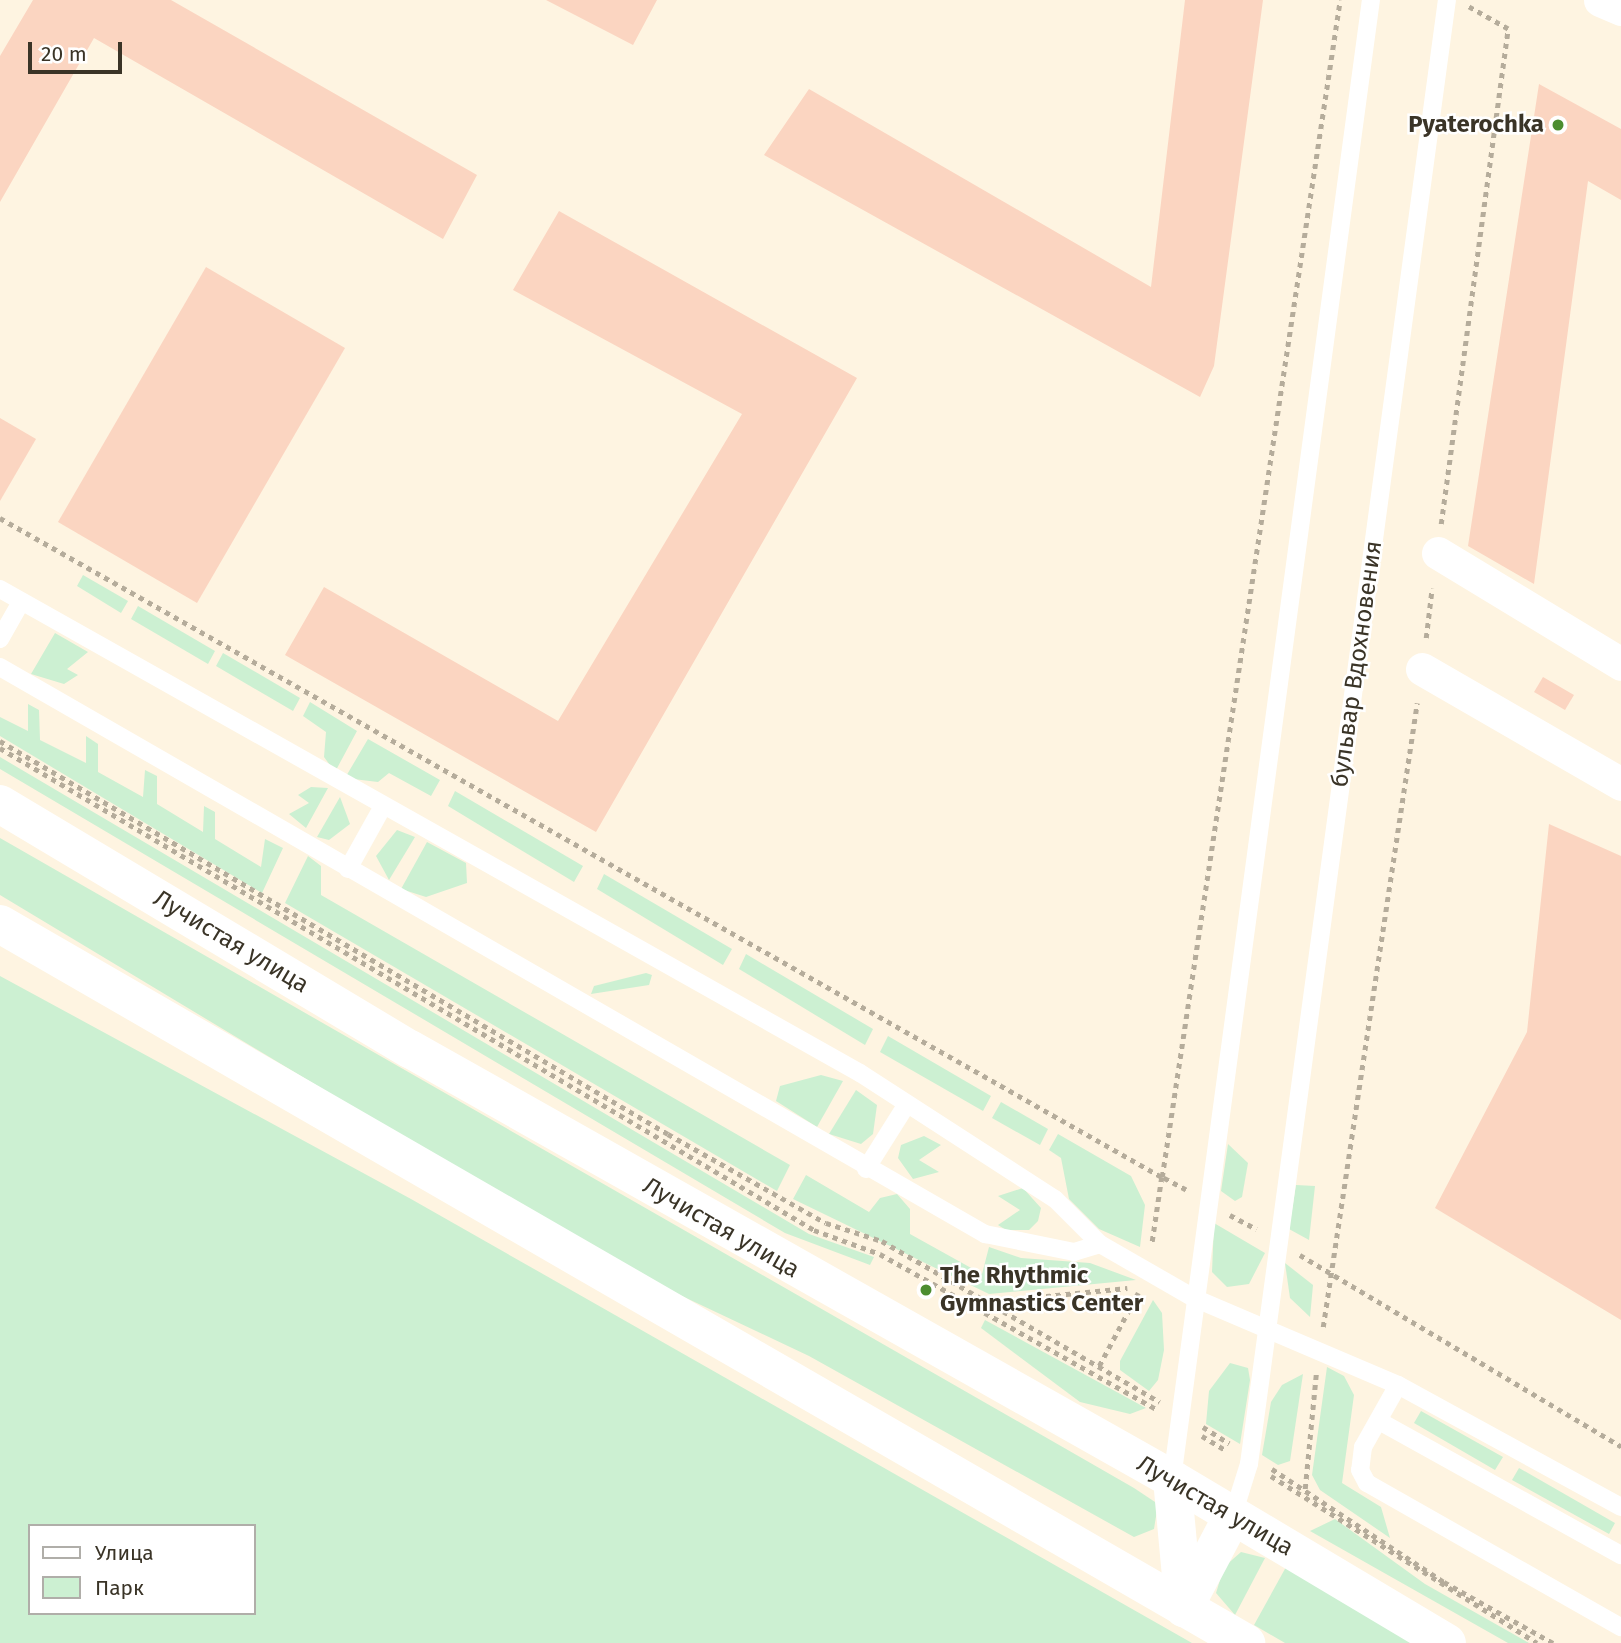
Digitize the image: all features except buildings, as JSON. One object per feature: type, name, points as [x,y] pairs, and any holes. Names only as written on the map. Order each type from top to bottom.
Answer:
[{"type":"main road","name":"Лучистая улица","points":[[0,804],[637,1180],[1172,1479],[1447,1643]]},
{"type":"main road","points":[[0,925],[1246,1643]]},
{"type":"main road","points":[[1172,1479],[1184,1608]]},
{"type":"main road","points":[[1184,1608],[1233,1515]]},
{"type":"street","points":[[1600,0],[1621,6]]},
{"type":"street","points":[[1614,0],[1621,6]]},
{"type":"street","points":[[1438,552],[1621,664]]},
{"type":"street","points":[[1422,669],[1621,784]]},
{"type":"lane","points":[[1172,1479],[1194,1298],[1371,0]]},
{"type":"lane","name":"бульвар Вдохновения","points":[[1233,1515],[1249,1460],[1447,0]]},
{"type":"lane","points":[[0,589],[907,1104],[1055,1199],[1100,1244],[1194,1298],[1398,1385],[1621,1507]]},
{"type":"lane","points":[[0,639],[21,602]]},
{"type":"lane","points":[[0,667],[866,1169],[985,1234],[1074,1252],[1100,1244]]},
{"type":"lane","points":[[348,869],[383,806]]},
{"type":"lane","points":[[866,1169],[907,1104]]},
{"type":"lane","points":[[1398,1385],[1363,1447],[1360,1470],[1367,1483],[1621,1627]]},
{"type":"lane","points":[[1379,1421],[1621,1555]]},
{"type":"path","points":[[1148,1270],[1340,0]]},
{"type":"path","points":[[1305,1489],[1318,1350],[1332,1274],[1422,669],[1508,29],[1456,0]]},
{"type":"path","points":[[0,518],[1277,1241],[1621,1446]]},
{"type":"path","points":[[0,741],[668,1134],[826,1223],[881,1241],[1099,1366],[1537,1643]]},
{"type":"path","points":[[0,748],[814,1230],[880,1254],[1178,1417]]},
{"type":"path","points":[[986,1303],[1142,1287],[1099,1366]]},
{"type":"path","points":[[1249,1460],[1305,1489],[1444,1582],[1553,1643]]},
{"type":"green space","points":[[83,575],[128,601],[121,613],[77,586]]},
{"type":"green space","points":[[138,606],[215,651],[208,664],[131,619]]},
{"type":"green space","points":[[55,633],[88,652],[67,669],[78,675],[64,684],[31,674]]},
{"type":"green space","points":[[223,653],[300,698],[293,711],[216,666]]},
{"type":"green space","points":[[310,702],[357,731],[335,772],[324,757],[326,732],[303,716]]},
{"type":"green space","points":[[28,704],[39,710],[40,740],[86,763],[86,736],[98,744],[98,772],[143,797],[145,770],[157,776],[157,804],[203,832],[204,806],[215,812],[215,839],[261,867],[265,839],[283,848],[262,893],[0,736],[0,717],[28,731]]},
{"type":"green space","points":[[368,739],[440,780],[431,796],[389,773],[378,782],[345,778]]},
{"type":"green space","points":[[0,757],[809,1234],[874,1257],[870,1265],[785,1233],[0,769]]},
{"type":"green space","points":[[311,787],[328,788],[306,828],[289,814],[309,803],[298,795]]},
{"type":"green space","points":[[455,791],[583,866],[574,882],[448,806]]},
{"type":"green space","points":[[340,797],[350,824],[329,840],[317,837]]},
{"type":"green space","points":[[397,830],[415,837],[389,880],[376,856]]},
{"type":"green space","points":[[0,838],[1134,1488],[1158,1504],[1154,1529],[1134,1537],[809,1356],[612,1263],[0,895]]},
{"type":"green space","points":[[427,842],[466,863],[467,883],[426,897],[401,889]]},
{"type":"green space","points":[[308,856],[321,866],[321,895],[790,1165],[777,1191],[285,903]]},
{"type":"green space","points":[[604,874],[732,949],[723,965],[597,889]]},
{"type":"green space","points":[[746,954],[873,1029],[865,1045],[739,969]]},
{"type":"green space","points":[[646,973],[652,975],[649,985],[591,994],[594,986]]},
{"type":"green space","points":[[0,976],[411,1199],[1192,1643],[0,1643]]},
{"type":"green space","points":[[888,1036],[991,1096],[983,1111],[880,1052]]},
{"type":"green space","points":[[821,1075],[843,1081],[817,1127],[776,1101],[780,1086]]},
{"type":"green space","points":[[856,1090],[877,1105],[873,1134],[861,1144],[829,1134]]},
{"type":"green space","points":[[1001,1102],[1048,1129],[1040,1145],[992,1118]]},
{"type":"green space","points":[[1058,1134],[1131,1176],[1145,1205],[1140,1247],[1099,1229],[1069,1199],[1061,1158],[1049,1150]]},
{"type":"green space","points":[[924,1136],[941,1145],[919,1160],[939,1172],[913,1179],[898,1158],[901,1145]]},
{"type":"green space","points":[[1228,1144],[1248,1163],[1242,1197],[1235,1201],[1221,1191]]},
{"type":"green space","points":[[806,1175],[869,1212],[880,1198],[897,1194],[910,1209],[910,1234],[982,1274],[989,1247],[1021,1258],[1090,1263],[1136,1280],[989,1294],[793,1199]]},
{"type":"green space","points":[[1296,1185],[1315,1186],[1309,1240],[1289,1229]]},
{"type":"green space","points":[[1023,1188],[1041,1208],[1038,1221],[1029,1230],[1006,1230],[998,1225],[1020,1210],[998,1196]]},
{"type":"green space","points":[[1214,1223],[1265,1253],[1249,1284],[1227,1287],[1212,1272]]},
{"type":"green space","points":[[1285,1263],[1313,1285],[1310,1317],[1290,1298]]},
{"type":"green space","points":[[1153,1300],[1162,1313],[1164,1350],[1158,1380],[1149,1391],[1120,1370],[1120,1361]]},
{"type":"green space","points":[[985,1320],[1146,1408],[1130,1414],[1080,1402],[981,1328]]},
{"type":"green space","points":[[1230,1363],[1248,1368],[1250,1380],[1240,1444],[1206,1424],[1209,1391]]},
{"type":"green space","points":[[1327,1367],[1344,1376],[1354,1395],[1342,1483],[1381,1507],[1390,1538],[1320,1490],[1312,1475]]},
{"type":"green space","points":[[1303,1374],[1290,1461],[1278,1465],[1262,1455],[1271,1402],[1282,1385]]},
{"type":"green space","points":[[1421,1411],[1503,1457],[1495,1470],[1414,1423]]},
{"type":"green space","points":[[1519,1468],[1615,1523],[1609,1534],[1512,1480]]},
{"type":"green space","points":[[1335,1519],[1425,1584],[1529,1643],[1508,1643],[1310,1531]]},
{"type":"green space","points":[[1241,1552],[1265,1558],[1235,1615],[1216,1593],[1224,1567]]},
{"type":"green space","points":[[1286,1567],[1416,1643],[1285,1643],[1254,1625]]},
{"type":"place","name":"Pyaterochka","points":[[1558,125]]},
{"type":"place","name":"The Rhythmic Gymnastics Center","points":[[926,1290]]}]
